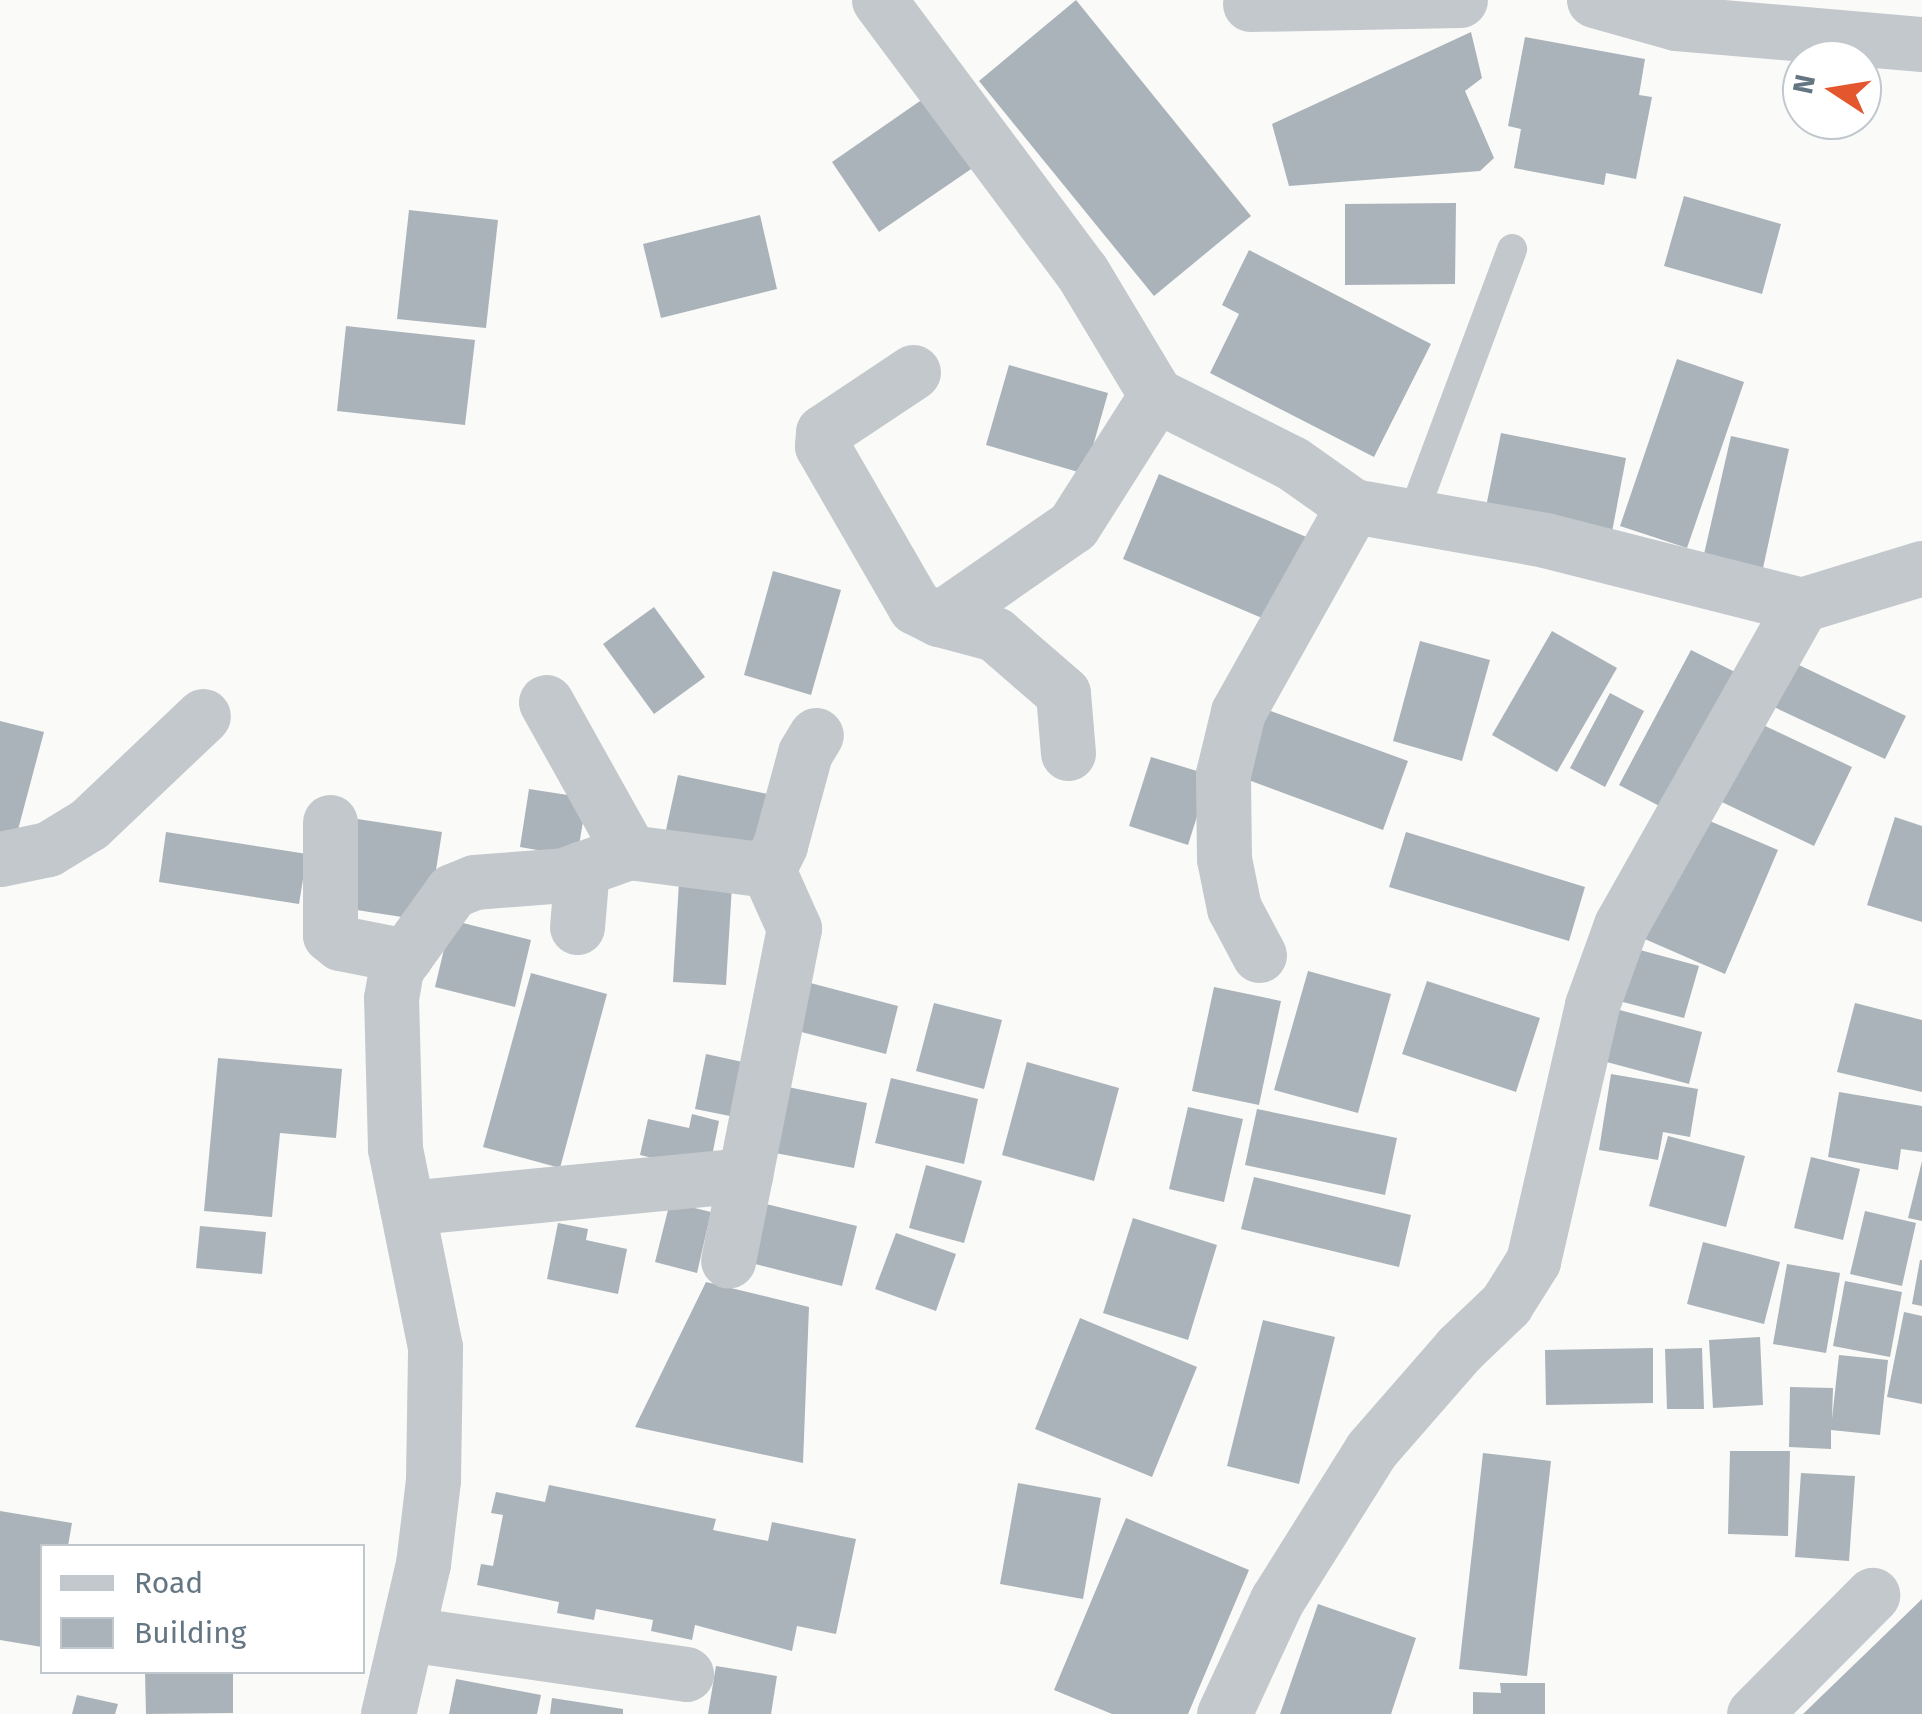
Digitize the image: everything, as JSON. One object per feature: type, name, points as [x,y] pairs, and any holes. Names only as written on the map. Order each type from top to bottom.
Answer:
[{"type":"street","points":[[879,0],[1082,272],[1156,395],[1292,463],[1352,506],[1545,540],[1800,605],[1922,568]]},
{"type":"street","points":[[1250,4],[1460,0]]},
{"type":"street","points":[[1594,0],[1922,44]]},
{"type":"street","points":[[913,372],[823,432],[822,446],[915,607],[939,620],[996,634],[1063,693],[1068,753]]},
{"type":"street","points":[[939,620],[1074,526],[1156,395]]},
{"type":"street","points":[[1259,955],[1234,908],[1224,859],[1223,774],[1238,712],[1352,506]]},
{"type":"street","points":[[1224,1714],[1277,1600],[1370,1450],[1460,1348],[1506,1304],[1532,1261],[1592,1005],[1620,926],[1800,605]]},
{"type":"street","points":[[546,702],[606,860],[576,928]]},
{"type":"street","points":[[0,859],[48,848],[88,824],[203,716]]},
{"type":"street","points":[[728,1261],[794,928],[768,870],[780,845],[805,753],[816,735]]},
{"type":"street","points":[[330,822],[330,935],[340,943],[406,956]]},
{"type":"street","points":[[388,1714],[408,1634],[433,1480],[435,1347],[395,1148],[390,998],[396,969],[452,891],[474,882],[564,875],[606,860],[768,870]]},
{"type":"street","points":[[408,1208],[745,1174]]},
{"type":"street","points":[[1754,1714],[1872,1595]]},
{"type":"street","points":[[408,1634],[686,1674]]},
{"type":"lane","points":[[1412,516],[1512,249]]},
{"type":"building","points":[[1076,0],[1251,216],[1154,296],[979,81]]},
{"type":"building","points":[[1471,32],[1482,78],[1465,91],[1494,158],[1480,171],[1289,186],[1272,124]]},
{"type":"building","points":[[1525,37],[1645,59],[1639,95],[1652,97],[1636,179],[1606,173],[1604,185],[1514,168],[1521,129],[1508,126]]},
{"type":"building","points":[[933,92],[980,163],[879,232],[832,162]]},
{"type":"building","points":[[1684,196],[1781,224],[1762,294],[1664,266]]},
{"type":"building","points":[[1456,203],[1455,284],[1345,285],[1345,204]]},
{"type":"building","points":[[409,210],[498,220],[486,328],[397,319]]},
{"type":"building","points":[[760,215],[777,289],[661,318],[643,244]]},
{"type":"building","points":[[1249,250],[1431,344],[1374,457],[1210,373],[1239,314],[1222,305]]},
{"type":"building","points":[[346,326],[475,340],[465,425],[337,411]]},
{"type":"building","points":[[1677,359],[1744,382],[1687,548],[1620,526]]},
{"type":"building","points":[[1009,365],[1108,393],[1085,474],[986,445]]},
{"type":"building","points":[[1501,433],[1626,458],[1612,532],[1486,507]]},
{"type":"building","points":[[1731,436],[1789,449],[1761,577],[1702,563]]},
{"type":"building","points":[[1159,474],[1311,539],[1276,624],[1123,559]]},
{"type":"building","points":[[773,571],[841,590],[811,695],[744,675]]},
{"type":"building","points":[[654,607],[705,677],[654,714],[603,644]]},
{"type":"building","points":[[1552,631],[1617,668],[1557,772],[1492,735]]},
{"type":"building","points":[[1420,641],[1490,660],[1462,761],[1393,741]]},
{"type":"building","points":[[1691,650],[1741,675],[1669,811],[1619,785]]},
{"type":"building","points":[[1780,656],[1906,716],[1885,759],[1759,700]]},
{"type":"building","points":[[1610,693],[1644,711],[1605,787],[1570,768]]},
{"type":"building","points":[[1260,707],[1408,761],[1383,830],[1235,775]]},
{"type":"building","points":[[1742,715],[1852,767],[1814,846],[1705,794]]},
{"type":"building","points":[[0,721],[44,732],[15,841],[0,837]]},
{"type":"building","points":[[1151,757],[1210,775],[1188,845],[1129,826]]},
{"type":"building","points":[[678,775],[772,795],[761,851],[666,830]]},
{"type":"building","points":[[529,789],[587,798],[577,857],[520,847]]},
{"type":"building","points":[[1698,816],[1778,850],[1725,974],[1631,933]]},
{"type":"building","points":[[1895,817],[1922,826],[1922,922],[1867,905]]},
{"type":"building","points":[[351,818],[442,832],[428,921],[337,907]]},
{"type":"building","points":[[166,832],[307,854],[299,904],[159,882]]},
{"type":"building","points":[[1406,832],[1585,887],[1569,941],[1389,887]]},
{"type":"building","points":[[679,882],[732,885],[726,985],[673,982]]},
{"type":"building","points":[[451,920],[531,940],[515,1007],[435,987]]},
{"type":"building","points":[[1618,944],[1699,966],[1684,1018],[1604,997]]},
{"type":"building","points":[[1308,971],[1391,994],[1358,1113],[1274,1090]]},
{"type":"building","points":[[531,973],[607,994],[560,1168],[483,1147]]},
{"type":"building","points":[[799,980],[898,1006],[886,1054],[786,1028]]},
{"type":"building","points":[[1427,981],[1540,1018],[1516,1092],[1402,1054]]},
{"type":"building","points":[[1214,987],[1281,1001],[1259,1105],[1192,1091]]},
{"type":"building","points":[[934,1003],[1002,1020],[984,1089],[916,1071]]},
{"type":"building","points":[[1855,1003],[1922,1020],[1922,1092],[1837,1072]]},
{"type":"building","points":[[1616,1009],[1702,1032],[1689,1084],[1603,1061]]},
{"type":"building","points":[[706,1054],[761,1066],[750,1120],[695,1109]]},
{"type":"building","points":[[218,1058],[342,1069],[336,1138],[280,1133],[272,1217],[204,1211]]},
{"type":"building","points":[[1027,1062],[1119,1088],[1094,1181],[1002,1155]]},
{"type":"building","points":[[1611,1074],[1698,1089],[1690,1137],[1663,1132],[1658,1160],[1599,1150]]},
{"type":"building","points":[[891,1078],[978,1099],[964,1164],[875,1143]]},
{"type":"building","points":[[773,1084],[867,1103],[854,1168],[760,1150]]},
{"type":"building","points":[[1839,1092],[1922,1106],[1922,1152],[1901,1149],[1898,1170],[1828,1157]]},
{"type":"building","points":[[1188,1107],[1243,1119],[1224,1202],[1169,1189]]},
{"type":"building","points":[[1257,1109],[1397,1138],[1385,1195],[1245,1165]]},
{"type":"building","points":[[692,1114],[719,1121],[709,1171],[640,1155],[648,1119],[689,1128]]},
{"type":"building","points":[[1668,1136],[1745,1156],[1726,1227],[1649,1206]]},
{"type":"building","points":[[1811,1157],[1860,1169],[1843,1240],[1794,1228]]},
{"type":"building","points":[[1922,1161],[1922,1221],[1908,1218]]},
{"type":"building","points":[[926,1165],[982,1181],[964,1243],[909,1228]]},
{"type":"building","points":[[1254,1177],[1411,1215],[1399,1267],[1241,1229]]},
{"type":"building","points":[[670,1202],[711,1212],[697,1273],[655,1262]]},
{"type":"building","points":[[766,1204],[857,1226],[842,1286],[751,1263]]},
{"type":"building","points":[[1865,1211],[1916,1223],[1902,1286],[1850,1274]]},
{"type":"building","points":[[1133,1218],[1217,1245],[1188,1340],[1103,1313]]},
{"type":"building","points":[[558,1223],[588,1229],[586,1240],[627,1249],[618,1294],[547,1279]]},
{"type":"building","points":[[200,1226],[266,1232],[262,1274],[196,1268]]},
{"type":"building","points":[[896,1233],[956,1254],[936,1311],[875,1289]]},
{"type":"building","points":[[1703,1242],[1780,1262],[1764,1324],[1687,1304]]},
{"type":"building","points":[[1922,1260],[1922,1306],[1912,1304]]},
{"type":"building","points":[[1787,1264],[1840,1273],[1826,1353],[1773,1344]]},
{"type":"building","points":[[1845,1281],[1902,1292],[1890,1357],[1833,1346]]},
{"type":"building","points":[[706,1282],[809,1307],[803,1463],[635,1427]]},
{"type":"building","points":[[1904,1312],[1922,1316],[1922,1404],[1887,1397]]},
{"type":"building","points":[[1080,1318],[1197,1367],[1152,1477],[1035,1429]]},
{"type":"building","points":[[1263,1320],[1335,1337],[1299,1484],[1227,1466]]},
{"type":"building","points":[[1760,1337],[1763,1405],[1713,1408],[1709,1340]]},
{"type":"building","points":[[1653,1348],[1653,1403],[1546,1405],[1545,1350]]},
{"type":"building","points":[[1702,1348],[1704,1409],[1667,1409],[1665,1349]]},
{"type":"building","points":[[1839,1355],[1888,1360],[1880,1435],[1831,1430],[1831,1449],[1789,1447],[1790,1387],[1833,1388],[1832,1419]]},
{"type":"building","points":[[1730,1451],[1790,1451],[1788,1536],[1728,1534]]},
{"type":"building","points":[[1483,1453],[1551,1461],[1527,1676],[1459,1669]]},
{"type":"building","points":[[1801,1473],[1855,1476],[1849,1561],[1795,1557]]},
{"type":"building","points":[[1018,1483],[1101,1498],[1083,1599],[1000,1584]]},
{"type":"building","points":[[549,1485],[716,1519],[713,1530],[768,1541],[772,1522],[856,1539],[836,1634],[797,1626],[792,1651],[695,1625],[692,1640],[651,1631],[653,1620],[596,1609],[594,1620],[557,1613],[559,1602],[477,1585],[481,1564],[493,1566],[503,1515],[491,1513],[496,1492],[545,1502]]},
{"type":"building","points":[[0,1511],[72,1523],[68,1544],[40,1544],[40,1647],[0,1640]]},
{"type":"building","points":[[1126,1518],[1249,1570],[1188,1714],[1112,1714],[1054,1690]]},
{"type":"building","points":[[1922,1599],[1922,1714],[1803,1714]]},
{"type":"building","points":[[1318,1604],[1416,1638],[1391,1714],[1280,1714]]},
{"type":"building","points":[[716,1666],[777,1676],[771,1714],[708,1714]]},
{"type":"building","points":[[145,1674],[233,1674],[233,1713],[146,1714]]},
{"type":"building","points":[[456,1679],[541,1695],[537,1714],[449,1714]]},
{"type":"building","points":[[1500,1683],[1545,1683],[1545,1714],[1473,1714],[1473,1692],[1501,1693]]},
{"type":"building","points":[[77,1695],[118,1704],[115,1714],[72,1714]]},
{"type":"building","points":[[552,1698],[623,1709],[623,1714],[550,1714]]}]
